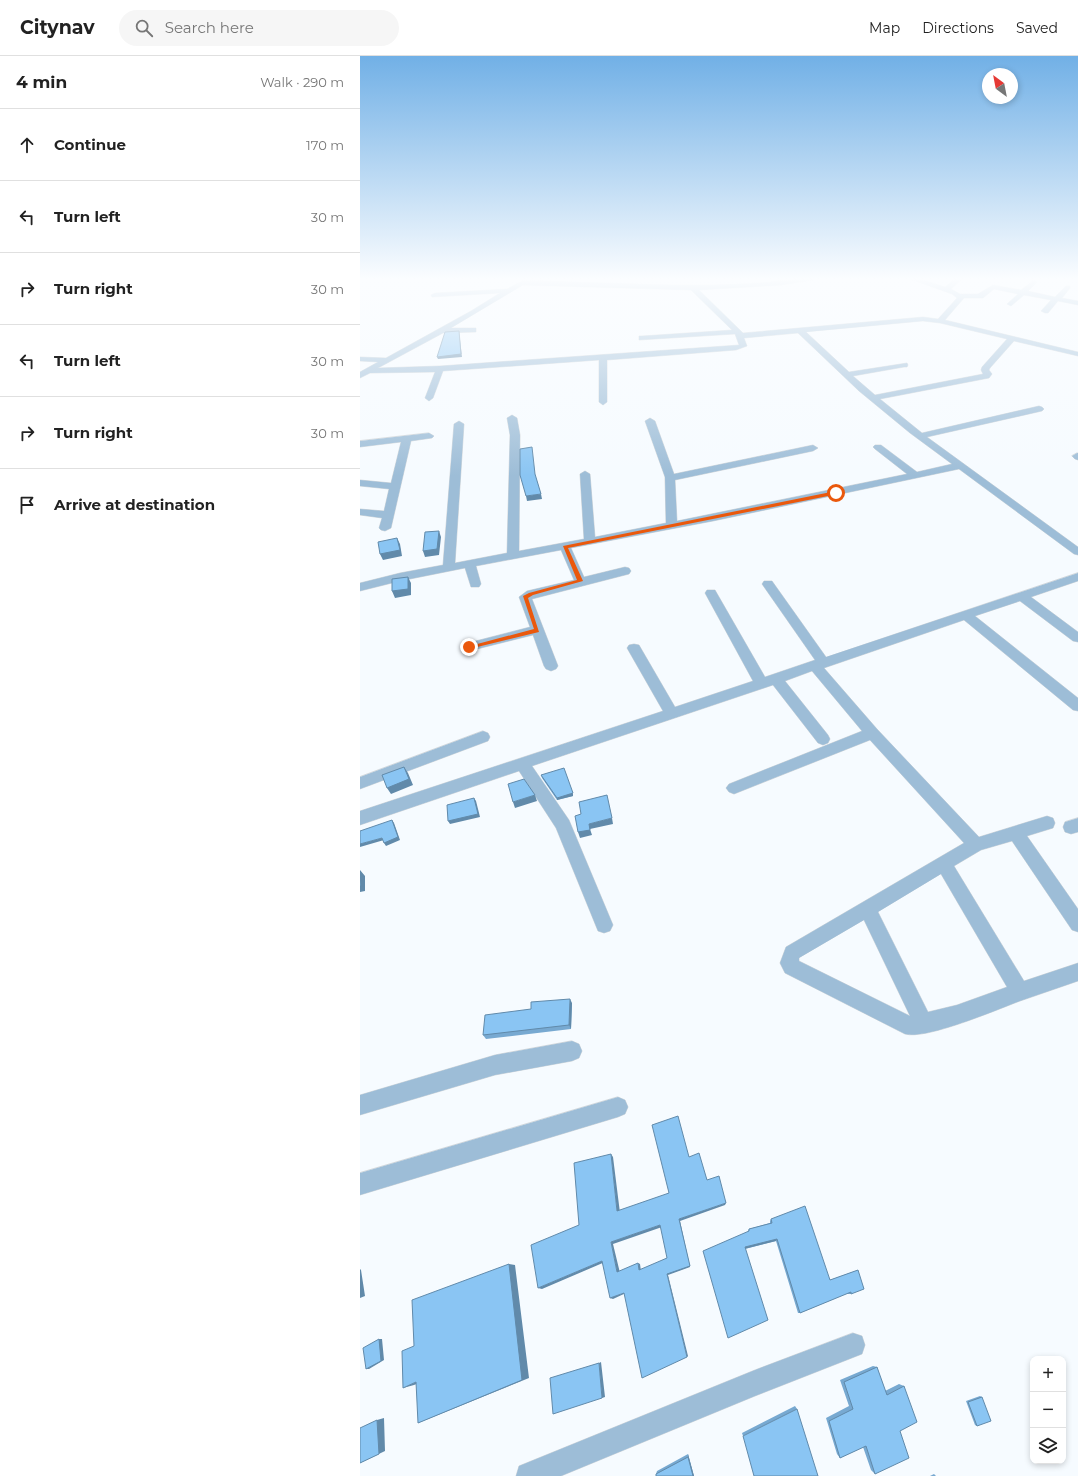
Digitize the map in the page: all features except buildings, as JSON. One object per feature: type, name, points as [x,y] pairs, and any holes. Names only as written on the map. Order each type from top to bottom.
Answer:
[{"type":"street","points":[[364,373],[417,344]]},
{"type":"street","points":[[364,373],[736,348],[744,344]]},
{"type":"street","points":[[814,344],[873,398],[920,436],[1078,552]]},
{"type":"street","points":[[873,398],[983,377],[988,374],[985,370],[986,367],[1006,344]]},
{"type":"street","points":[[1038,344],[1078,354]]},
{"type":"street","points":[[602,358],[603,402]]},
{"type":"street","points":[[360,359],[389,360]]},
{"type":"street","points":[[847,375],[904,366]]},
{"type":"street","points":[[429,398],[440,368]]},
{"type":"street","points":[[920,436],[1039,409]]},
{"type":"street","points":[[512,418],[515,435],[513,556]]},
{"type":"street","points":[[650,421],[670,478],[672,526]]},
{"type":"street","points":[[449,568],[459,424]]},
{"type":"street","points":[[361,439],[429,436]]},
{"type":"street","points":[[385,528],[407,438]]},
{"type":"street","points":[[878,447],[915,475]]},
{"type":"street","points":[[670,478],[813,448]]},
{"type":"street","points":[[360,587],[400,577],[672,526],[959,466]]},
{"type":"street","points":[[585,474],[590,542]]},
{"type":"street","points":[[360,483],[395,487]]},
{"type":"street","points":[[360,512],[388,515]]},
{"type":"street","points":[[565,547],[580,581]]},
{"type":"street","points":[[470,564],[475,584]]},
{"type":"street","points":[[551,666],[525,597],[531,594],[580,581],[625,571]]},
{"type":"street","points":[[360,818],[820,665],[1078,577]]},
{"type":"street","points":[[768,584],[820,665],[872,733],[976,845]]},
{"type":"street","points":[[711,593],[762,684]]},
{"type":"street","points":[[1022,596],[1078,638]]},
{"type":"street","points":[[966,615],[1078,706]]},
{"type":"street","points":[[469,647],[537,630]]},
{"type":"street","points":[[634,648],[672,714]]},
{"type":"street","points":[[776,679],[823,739]]},
{"type":"street","points":[[734,788],[872,733]]},
{"type":"street","points":[[360,783],[483,737]]},
{"type":"street","points":[[523,764],[563,825],[604,925]]},
{"type":"street","points":[[1047,823],[976,845],[792,953],[789,963],[791,967],[905,1024],[912,1026],[956,1015],[1078,972]]},
{"type":"street","points":[[1015,832],[1078,924]]},
{"type":"street","points":[[944,864],[1020,992]]},
{"type":"street","points":[[868,909],[924,1024]]},
{"type":"street","points":[[360,1105],[495,1066],[572,1052]]},
{"type":"street","points":[[360,1184],[618,1107]]},
{"type":"street","points":[[529,1476],[755,1383],[853,1345]]},
{"type":"route","points":[[469,647],[537,630],[525,597],[531,594],[580,581],[565,547],[836,493]]}]
